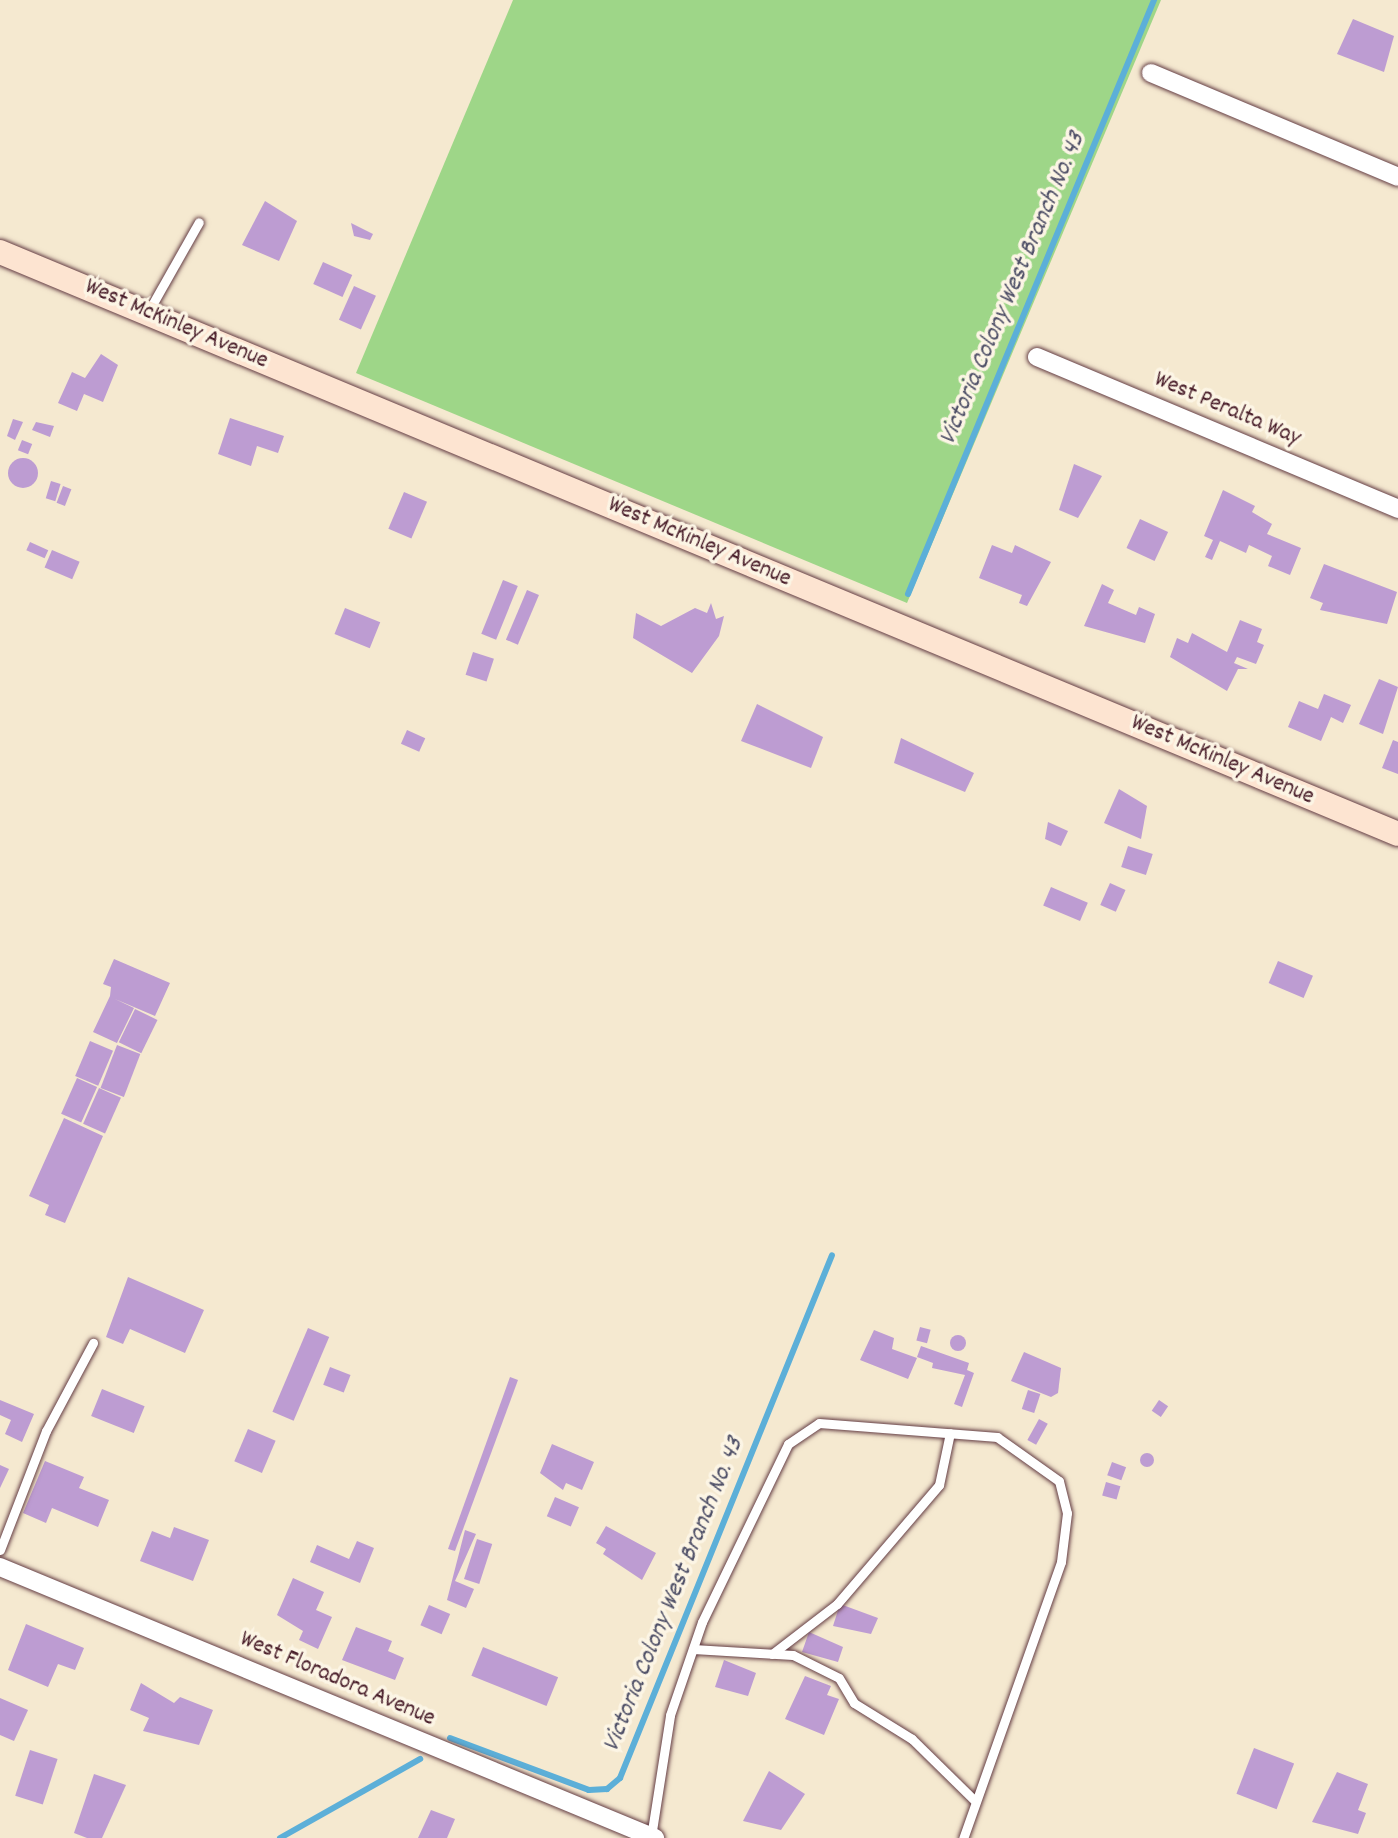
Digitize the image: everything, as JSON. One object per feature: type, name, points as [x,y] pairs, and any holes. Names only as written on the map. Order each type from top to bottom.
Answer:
[{"type":"main road","name":"West McKinley Avenue","points":[[0,252],[1398,834]]},
{"type":"street","points":[[1151,73],[1398,177]]},
{"type":"street","name":"West Peralta Way","points":[[1037,357],[1398,509]]},
{"type":"street","name":"West Floradora Avenue","points":[[0,1567],[653,1837]]},
{"type":"lane","points":[[147,313],[199,222]]},
{"type":"lane","points":[[0,1550],[46,1432],[93,1343]]},
{"type":"lane","points":[[653,1837],[670,1715],[693,1649],[788,1444],[819,1423],[997,1437],[1059,1481],[1067,1513],[1061,1562],[974,1800],[963,1838]]},
{"type":"lane","points":[[772,1654],[837,1604],[939,1485],[950,1433]]},
{"type":"lane","points":[[693,1649],[793,1655],[839,1678],[854,1703],[912,1739],[974,1800]]},
{"type":"green space","points":[[513,0],[1161,0],[907,603],[356,373]]},
{"type":"building","points":[[1353,19],[1394,36],[1384,72],[1337,54]]},
{"type":"building","points":[[265,201],[297,221],[279,261],[242,245]]},
{"type":"building","points":[[351,223],[373,234],[370,240],[354,236]]},
{"type":"building","points":[[323,262],[352,275],[342,297],[313,284]]},
{"type":"building","points":[[354,286],[376,296],[361,330],[339,320]]},
{"type":"building","points":[[101,354],[118,365],[103,402],[84,394],[77,411],[58,403],[72,372],[85,378]]},
{"type":"building","points":[[230,418],[284,436],[278,453],[257,446],[251,466],[218,454]]},
{"type":"building","points":[[13,419],[23,422],[15,440],[7,436]]},
{"type":"building","points":[[36,422],[54,426],[50,437],[32,430]]},
{"type":"building","points":[[22,440],[32,444],[28,454],[18,450]]},
{"type":"building","points":[[23,458],[34,462],[38,473],[34,484],[23,488],[12,484],[8,473],[12,462]]},
{"type":"building","points":[[1074,464],[1102,476],[1078,518],[1059,510]]},
{"type":"building","points":[[51,481],[61,484],[55,501],[46,498]]},
{"type":"building","points":[[63,486],[71,489],[65,506],[57,503]]},
{"type":"building","points":[[1223,490],[1255,506],[1252,512],[1272,524],[1267,534],[1301,548],[1290,575],[1268,566],[1272,556],[1249,545],[1246,553],[1220,541],[1212,560],[1205,557],[1213,540],[1204,536]]},
{"type":"building","points":[[404,492],[427,502],[411,539],[388,529]]},
{"type":"building","points":[[1140,519],[1168,532],[1155,561],[1126,548]]},
{"type":"building","points":[[30,542],[48,550],[45,558],[26,550]]},
{"type":"building","points":[[992,545],[1012,553],[1015,545],[1051,562],[1027,606],[1019,603],[1022,595],[979,578]]},
{"type":"building","points":[[52,550],[80,562],[72,579],[45,567]]},
{"type":"building","points":[[1324,564],[1397,592],[1387,624],[1320,610],[1323,603],[1310,598]]},
{"type":"building","points":[[503,580],[518,586],[496,640],[481,634]]},
{"type":"building","points":[[1102,584],[1114,590],[1108,603],[1136,615],[1139,607],[1155,614],[1145,643],[1084,626]]},
{"type":"building","points":[[527,590],[539,595],[518,645],[506,640]]},
{"type":"building","points":[[711,603],[716,619],[724,616],[719,636],[692,673],[633,638],[636,613],[661,626],[695,608],[707,613]]},
{"type":"building","points":[[345,608],[380,622],[370,648],[335,634]]},
{"type":"building","points":[[1240,620],[1262,629],[1257,642],[1264,645],[1256,664],[1237,657],[1234,663],[1248,669],[1238,669],[1227,691],[1170,657],[1177,638],[1188,643],[1192,633],[1227,652]]},
{"type":"building","points":[[473,652],[494,659],[487,682],[466,675]]},
{"type":"building","points":[[1379,679],[1398,687],[1383,734],[1359,724]]},
{"type":"building","points":[[1324,694],[1351,705],[1343,723],[1331,717],[1321,741],[1288,727],[1299,701],[1318,709]]},
{"type":"building","points":[[757,704],[823,737],[811,768],[741,741]]},
{"type":"building","points":[[407,730],[425,738],[419,752],[401,744]]},
{"type":"building","points":[[901,738],[974,773],[965,792],[894,763]]},
{"type":"building","points":[[1393,740],[1398,742],[1398,774],[1382,768]]},
{"type":"building","points":[[1119,789],[1147,806],[1141,839],[1104,823]]},
{"type":"building","points":[[1048,822],[1068,831],[1061,846],[1045,839]]},
{"type":"building","points":[[1128,846],[1153,854],[1146,875],[1121,867]]},
{"type":"building","points":[[1110,883],[1126,890],[1116,912],[1100,905]]},
{"type":"building","points":[[1051,887],[1088,903],[1080,921],[1043,905]]},
{"type":"building","points":[[114,959],[170,983],[155,1016],[115,999],[134,1008],[117,1043],[93,1032],[110,996],[111,987],[103,984]]},
{"type":"building","points":[[1278,961],[1313,976],[1304,998],[1269,983]]},
{"type":"building","points":[[135,1009],[157,1020],[141,1053],[119,1042]]},
{"type":"building","points":[[90,1041],[113,1051],[98,1086],[75,1076]]},
{"type":"building","points":[[117,1045],[140,1054],[124,1097],[101,1088]]},
{"type":"building","points":[[77,1078],[97,1087],[81,1123],[61,1114]]},
{"type":"building","points":[[99,1088],[121,1098],[105,1133],[83,1124]]},
{"type":"building","points":[[64,1118],[103,1136],[65,1223],[45,1215],[49,1205],[29,1196]]},
{"type":"building","points":[[128,1277],[204,1310],[185,1353],[130,1329],[123,1344],[106,1337]]},
{"type":"building","points":[[920,1327],[931,1330],[927,1343],[916,1341]]},
{"type":"building","points":[[308,1328],[329,1337],[294,1421],[272,1412]]},
{"type":"building","points":[[874,1330],[894,1338],[892,1349],[917,1358],[908,1379],[860,1360]]},
{"type":"building","points":[[955,1335],[961,1335],[966,1343],[964,1349],[955,1351],[950,1346],[950,1340]]},
{"type":"building","points":[[921,1346],[969,1363],[967,1370],[974,1373],[962,1407],[954,1404],[965,1375],[932,1368],[933,1363],[917,1357]]},
{"type":"building","points":[[1024,1352],[1061,1368],[1058,1393],[1051,1397],[1011,1381]]},
{"type":"building","points":[[330,1367],[351,1375],[344,1393],[323,1385]]},
{"type":"building","points":[[510,1377],[518,1380],[455,1551],[448,1549]]},
{"type":"building","points":[[102,1389],[145,1406],[134,1433],[91,1416]]},
{"type":"building","points":[[1028,1390],[1040,1394],[1034,1413],[1022,1409]]},
{"type":"building","points":[[0,1400],[34,1414],[22,1442],[5,1434],[11,1420],[0,1415]]},
{"type":"building","points":[[1159,1400],[1168,1406],[1161,1417],[1152,1411]]},
{"type":"building","points":[[1039,1419],[1048,1424],[1036,1445],[1027,1440]]},
{"type":"building","points":[[248,1429],[276,1441],[262,1473],[234,1461]]},
{"type":"building","points":[[552,1444],[594,1462],[582,1490],[566,1483],[563,1490],[540,1473]]},
{"type":"building","points":[[1147,1453],[1152,1455],[1152,1465],[1147,1467],[1142,1465],[1140,1460],[1142,1455]]},
{"type":"building","points":[[45,1461],[84,1477],[79,1488],[109,1500],[98,1527],[52,1508],[46,1523],[23,1513]]},
{"type":"building","points":[[1112,1462],[1126,1467],[1121,1480],[1107,1475]]},
{"type":"building","points":[[0,1465],[9,1469],[0,1488]]},
{"type":"building","points":[[1106,1482],[1120,1486],[1117,1500],[1102,1495]]},
{"type":"building","points":[[555,1497],[579,1507],[571,1526],[547,1516]]},
{"type":"building","points":[[606,1526],[656,1553],[642,1580],[603,1554],[606,1549],[596,1543]]},
{"type":"building","points":[[174,1527],[209,1540],[193,1581],[140,1561],[152,1531],[170,1538]]},
{"type":"building","points":[[465,1530],[476,1534],[455,1581],[474,1589],[466,1608],[447,1600]]},
{"type":"building","points":[[477,1539],[492,1544],[479,1584],[464,1579]]},
{"type":"building","points":[[357,1541],[374,1548],[360,1583],[310,1562],[317,1545],[349,1559]]},
{"type":"building","points":[[293,1578],[324,1592],[316,1610],[332,1617],[318,1649],[299,1640],[303,1631],[277,1615]]},
{"type":"building","points":[[840,1604],[878,1618],[871,1634],[833,1626]]},
{"type":"building","points":[[429,1605],[450,1614],[442,1634],[420,1625]]},
{"type":"building","points":[[26,1624],[84,1648],[75,1670],[58,1664],[48,1687],[8,1670]]},
{"type":"building","points":[[356,1627],[392,1641],[388,1651],[404,1658],[395,1680],[342,1660]]},
{"type":"building","points":[[809,1632],[843,1647],[838,1662],[802,1652]]},
{"type":"building","points":[[483,1647],[558,1677],[546,1706],[471,1676]]},
{"type":"building","points":[[724,1660],[756,1673],[748,1696],[715,1687]]},
{"type":"building","points":[[805,1676],[831,1686],[827,1695],[839,1699],[824,1735],[785,1719]]},
{"type":"building","points":[[141,1683],[174,1703],[180,1697],[213,1710],[199,1745],[143,1731],[149,1718],[130,1710]]},
{"type":"building","points":[[0,1698],[28,1710],[14,1741],[0,1735]]},
{"type":"building","points":[[1254,1748],[1294,1763],[1277,1809],[1236,1794]]},
{"type":"building","points":[[30,1750],[58,1759],[43,1805],[15,1796]]},
{"type":"building","points":[[769,1771],[805,1794],[781,1830],[743,1821]]},
{"type":"building","points":[[1337,1772],[1368,1784],[1358,1810],[1366,1813],[1358,1834],[1312,1822]]},
{"type":"building","points":[[94,1774],[126,1785],[102,1838],[87,1838],[74,1833]]},
{"type":"building","points":[[431,1810],[455,1819],[447,1838],[418,1838]]},
{"type":"waterway","name":"Victoria Colony West Branch No. 43","points":[[908,594],[1154,0]]},
{"type":"waterway","name":"Victoria Colony West Branch No. 43","points":[[450,1738],[589,1790],[607,1789],[620,1778],[832,1255]]},
{"type":"waterway","name":"Victoria Colony West Branch No. 43","points":[[280,1838],[420,1759]]}]
